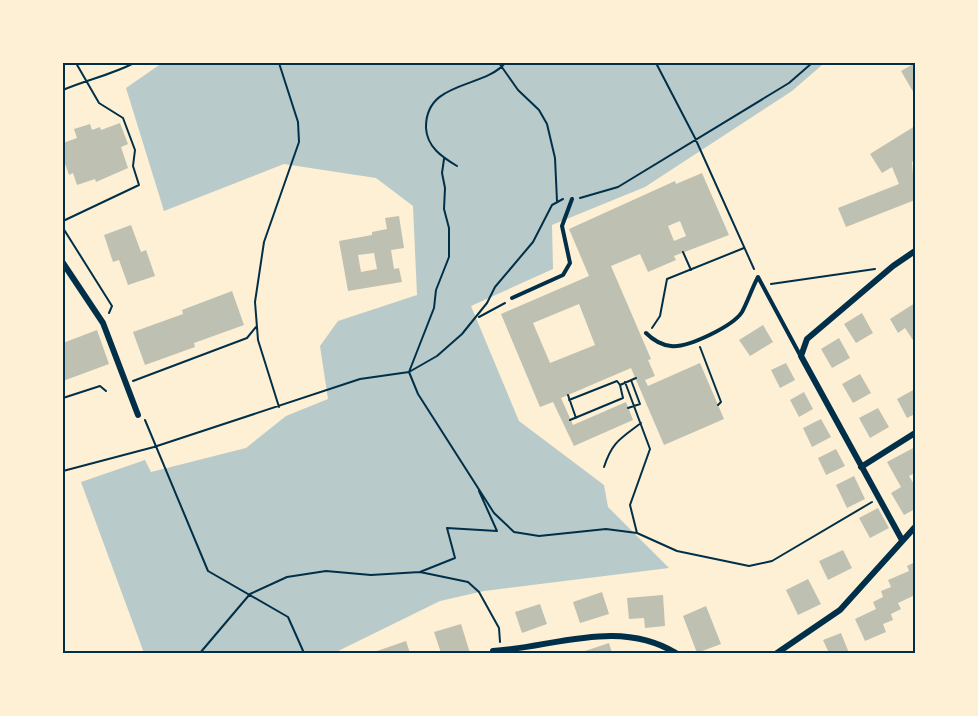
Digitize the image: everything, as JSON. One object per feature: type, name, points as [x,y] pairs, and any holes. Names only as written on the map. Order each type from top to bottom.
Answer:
[{"type":"street","points":[[902,540],[801,356],[807,339],[893,266],[915,251]]},
{"type":"street","points":[[63,263],[104,323],[141,415]]},
{"type":"street","points":[[861,467],[915,433]]},
{"type":"street","points":[[777,653],[840,610],[915,527]]},
{"type":"street","points":[[493,651],[523,649],[581,636],[625,635],[660,643],[676,653]]},
{"type":"lane","points":[[512,298],[562,275],[570,263],[562,226],[572,199]]},
{"type":"lane","points":[[758,277],[801,356]]},
{"type":"lane","points":[[646,333],[659,343],[672,346],[684,345],[723,328],[741,313],[758,277]]},
{"type":"path","points":[[63,221],[140,185],[133,166],[135,150],[123,118],[99,103],[76,63]]},
{"type":"path","points":[[63,90],[87,79],[112,74],[134,63]]},
{"type":"path","points":[[279,63],[298,122],[299,142],[264,242],[255,302],[257,326],[279,407]]},
{"type":"path","points":[[63,471],[154,447],[360,379],[409,372],[437,356],[476,318],[495,287],[533,242],[557,201],[555,158],[547,124],[539,110],[518,90],[504,65],[499,63]]},
{"type":"path","points":[[656,63],[695,138],[758,277]]},
{"type":"path","points":[[557,201],[596,195],[618,187],[695,138],[789,83],[812,63]]},
{"type":"path","points":[[457,166],[444,159],[432,148],[426,130],[427,114],[436,101],[451,89],[495,73],[504,65]]},
{"type":"path","points":[[444,159],[442,173],[445,188],[444,209],[449,228],[449,257],[436,290],[434,308],[409,372],[418,394],[494,513],[514,532],[539,536],[606,529],[637,533],[677,551],[749,566],[772,561],[878,499]]},
{"type":"path","points":[[63,228],[112,306],[104,323]]},
{"type":"path","points":[[646,333],[660,316],[668,279],[744,248]]},
{"type":"path","points":[[683,252],[691,270]]},
{"type":"path","points":[[762,285],[893,266]]},
{"type":"path","points":[[476,318],[499,309],[512,298]]},
{"type":"path","points":[[128,383],[247,338],[257,326]]},
{"type":"path","points":[[696,340],[721,402],[718,405]]},
{"type":"path","points":[[620,385],[636,378]]},
{"type":"path","points":[[628,408],[640,404],[631,380]]},
{"type":"path","points":[[569,400],[617,381],[623,398],[570,420]]},
{"type":"path","points":[[626,382],[650,449],[630,505],[637,533]]},
{"type":"path","points":[[63,398],[100,386],[106,391]]},
{"type":"path","points":[[568,395],[576,418]]},
{"type":"path","points":[[141,415],[208,571],[288,617],[304,653]]},
{"type":"path","points":[[604,467],[617,439],[640,423]]},
{"type":"path","points":[[420,572],[455,558],[447,528],[497,531],[474,480]]},
{"type":"path","points":[[200,653],[250,594],[286,577],[326,571],[370,575],[420,572],[468,582],[479,592],[499,628]]},
{"type":"shaded area","points":[[162,63],[822,65],[792,91],[645,187],[552,225],[553,269],[471,306],[519,421],[604,485],[608,507],[669,568],[484,591],[440,601],[334,653],[144,653],[81,482],[145,460],[151,472],[246,448],[286,416],[328,399],[320,346],[338,321],[417,295],[413,206],[376,178],[284,164],[164,211],[126,88]]},
{"type":"building","points":[[915,63],[915,95],[901,71]]},
{"type":"building","points":[[120,123],[128,144],[121,147],[128,168],[96,182],[95,179],[77,185],[73,173],[69,175],[63,158],[63,143],[77,138],[74,129],[90,124],[92,130],[100,127],[101,130]]},
{"type":"building","points":[[915,126],[915,160],[912,162],[915,200],[846,227],[838,208],[899,184],[892,167],[882,173],[870,154]]},
{"type":"building","points":[[702,173],[729,235],[674,256],[676,260],[648,272],[640,254],[611,266],[651,359],[648,360],[655,376],[645,380],[648,386],[700,363],[724,419],[664,445],[631,368],[561,398],[573,425],[626,402],[633,420],[574,446],[553,402],[540,407],[501,314],[589,276],[569,229],[675,181],[676,184]],"holes":[[[680,221],[686,236],[674,241],[668,226]],[[579,304],[595,345],[550,363],[533,323]]]},
{"type":"building","points":[[399,216],[404,248],[391,250],[394,269],[399,268],[402,282],[348,291],[339,241],[372,235],[372,232],[387,229],[385,218]],"holes":[[[374,253],[377,269],[361,272],[358,255]]]},
{"type":"building","points":[[131,225],[141,252],[146,250],[155,276],[128,285],[119,260],[113,262],[104,235]]},
{"type":"building","points":[[232,291],[244,325],[194,343],[195,347],[145,365],[133,332],[183,314],[182,310]]},
{"type":"building","points":[[915,303],[915,343],[905,328],[898,333],[890,319]]},
{"type":"building","points":[[862,313],[873,333],[856,343],[844,324]]},
{"type":"building","points":[[763,325],[773,342],[750,356],[739,340]]},
{"type":"building","points":[[97,330],[109,364],[63,381],[63,343]]},
{"type":"building","points":[[839,338],[850,358],[832,368],[821,349]]},
{"type":"building","points":[[786,363],[795,380],[780,388],[771,370]]},
{"type":"building","points":[[860,374],[871,393],[853,403],[842,384]]},
{"type":"building","points":[[915,389],[915,414],[907,418],[897,399]]},
{"type":"building","points":[[804,392],[813,409],[799,417],[790,400]]},
{"type":"building","points":[[878,408],[889,427],[870,438],[859,418]]},
{"type":"building","points":[[821,419],[831,437],[812,447],[803,428]]},
{"type":"building","points":[[915,447],[915,473],[909,476],[915,486],[915,509],[904,515],[891,493],[901,487],[887,462]]},
{"type":"building","points":[[836,449],[845,466],[826,475],[818,458]]},
{"type":"building","points":[[854,476],[865,499],[847,508],[836,485]]},
{"type":"building","points":[[878,508],[889,528],[870,538],[859,518]]},
{"type":"building","points":[[843,550],[852,568],[828,580],[819,561]]},
{"type":"building","points":[[915,562],[915,595],[898,603],[901,609],[891,614],[893,620],[883,624],[886,632],[865,641],[855,619],[876,609],[873,602],[883,597],[881,591],[891,587],[888,580],[909,571],[907,566]]},
{"type":"building","points":[[808,579],[821,604],[798,615],[786,590]]},
{"type":"building","points":[[602,592],[609,614],[580,623],[573,602]]},
{"type":"building","points":[[663,595],[665,626],[645,628],[644,618],[629,619],[627,598]]},
{"type":"building","points":[[540,604],[547,624],[522,633],[515,612]]},
{"type":"building","points":[[706,606],[721,644],[697,653],[683,616]]},
{"type":"building","points":[[461,624],[470,653],[441,653],[434,632]]},
{"type":"building","points":[[841,633],[849,653],[829,653],[823,640]]},
{"type":"building","points":[[406,641],[410,653],[378,653],[377,651]]},
{"type":"building","points":[[609,643],[612,653],[586,653],[585,651]]}]
